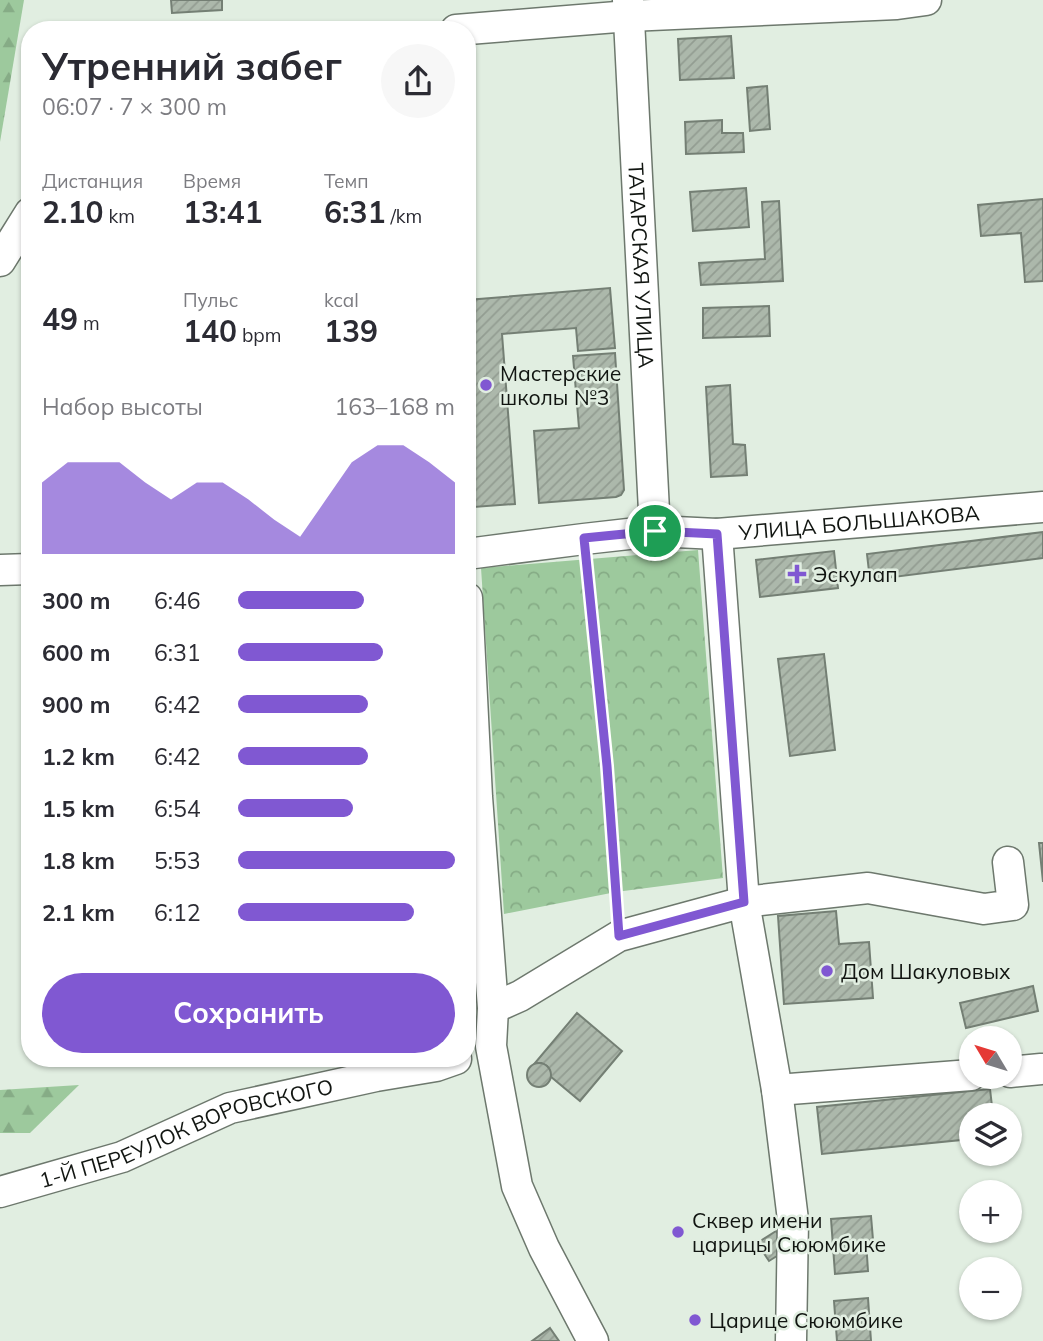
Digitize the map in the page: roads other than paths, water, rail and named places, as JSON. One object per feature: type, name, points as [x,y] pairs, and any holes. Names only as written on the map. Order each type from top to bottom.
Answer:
[{"type":"street","points":[[476,27],[628,8],[897,4],[926,0]]},
{"type":"street","name":"ТАТАРСКАЯ УЛИЦА","points":[[628,8],[655,531]]},
{"type":"street","points":[[0,261],[21,227]]},
{"type":"street","name":"УЛИЦА БОЛЬШАКОВА","points":[[476,553],[655,531],[717,534],[1043,507]]},
{"type":"street","points":[[717,534],[744,902],[777,1090],[793,1220],[791,1341]]},
{"type":"street","points":[[0,570],[21,569]]},
{"type":"street","points":[[476,777],[493,1008],[479,1051],[516,1186],[544,1248],[593,1341]]},
{"type":"street","points":[[493,1008],[520,996],[619,936],[744,902],[868,888],[984,909],[1013,905],[1009,862]]},
{"type":"street","name":"1-Й ПЕРЕУЛОК ВОРОВСКОГО","points":[[0,1192],[122,1157],[230,1108],[430,1067]]},
{"type":"street","points":[[1022,1071],[1041,1069]]},
{"type":"street","points":[[777,1090],[959,1076]]},
{"type":"place","name":"Мастерские школы №3","points":[[486,385]]},
{"type":"place","name":"Эскулап","points":[[797,574]]},
{"type":"place","name":"Дом Шакуловых","points":[[827,971]]},
{"type":"place","name":"Cквер имени царицы Сююмбике","points":[[678,1232]]},
{"type":"place","name":"Царице Сююмбике","points":[[695,1320]]}]
